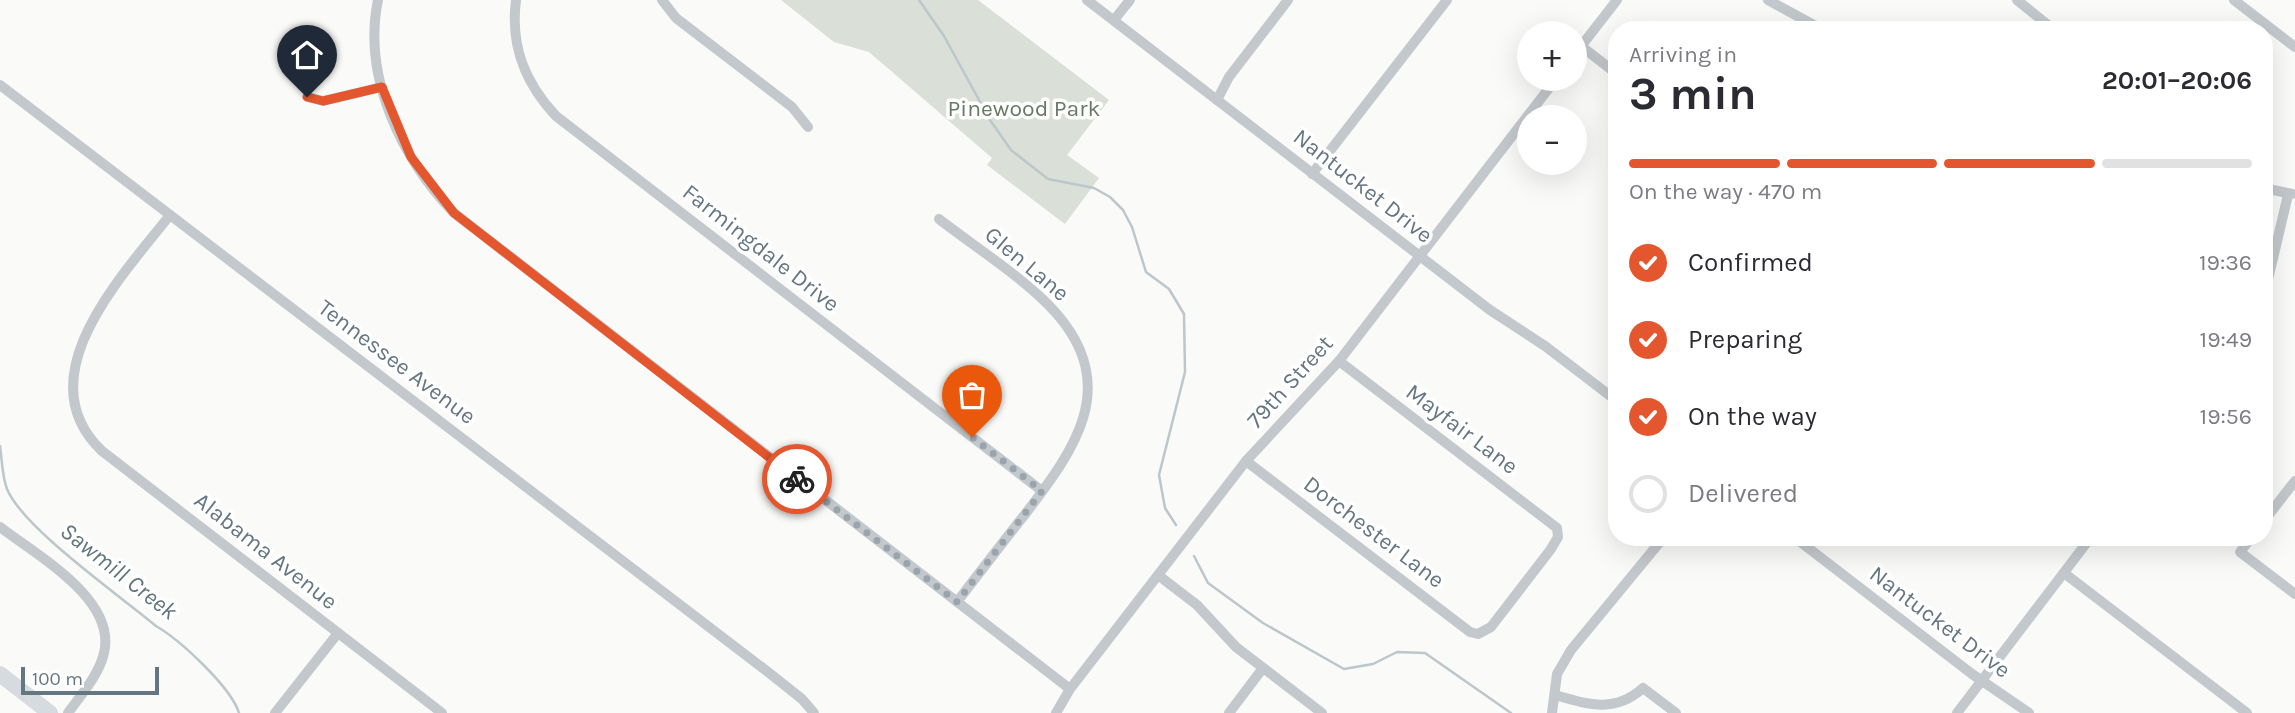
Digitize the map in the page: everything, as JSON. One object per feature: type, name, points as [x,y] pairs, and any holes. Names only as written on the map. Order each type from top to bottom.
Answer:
[{"type":"street","points":[[378,0],[375,25],[382,87],[411,157],[436,193],[466,224],[1070,689]]},
{"type":"street","name":"Farmingdale Drive","points":[[516,0],[514,36],[522,67],[536,93],[556,116],[1042,491]]},
{"type":"street","points":[[662,0],[676,18],[792,107],[808,127]]},
{"type":"street","name":"Nantucket Drive","points":[[1087,0],[1419,256],[1608,394]]},
{"type":"street","points":[[1114,20],[1130,0]]},
{"type":"street","points":[[1217,100],[1229,77],[1288,0]]},
{"type":"street","points":[[1312,174],[1447,0]]},
{"type":"street","points":[[1587,38],[1616,0]]},
{"type":"street","points":[[1768,0],[1788,4],[1811,21]]},
{"type":"street","points":[[2017,0],[2043,21]]},
{"type":"street","points":[[2234,0],[2261,21]]},
{"type":"street","points":[[2273,30],[2295,47]]},
{"type":"street","points":[[1587,56],[1608,68]]},
{"type":"street","name":"Tennessee Avenue","points":[[0,85],[802,699],[814,713]]},
{"type":"street","points":[[307,97],[323,101],[382,87]]},
{"type":"street","name":"79th Street","points":[[1056,713],[1070,689],[1246,461],[1339,361],[1547,91]]},
{"type":"street","points":[[2273,190],[2292,195],[2273,264]]},
{"type":"street","name":"Alabama Avenue","points":[[170,215],[106,298],[86,333],[73,393],[77,411],[89,437],[102,452],[442,713]]},
{"type":"street","name":"Glen Lane","points":[[939,219],[1054,310],[1077,347],[1087,384],[1084,416],[1072,449],[957,602]]},
{"type":"street","name":"Mayfair Lane","points":[[1339,361],[1559,532],[1551,549],[1492,627],[1478,634]]},
{"type":"street","name":"Dorchester Lane","points":[[1246,461],[1462,626],[1478,634]]},
{"type":"street","points":[[2273,509],[2295,481]]},
{"type":"street","points":[[0,527],[81,591],[93,604],[105,626],[104,652],[97,672],[68,713]]},
{"type":"street","points":[[1552,713],[1557,674],[1571,650],[1657,546]]},
{"type":"street","name":"Nantucket Drive","points":[[1806,546],[1981,681],[2028,713]]},
{"type":"street","points":[[1958,713],[2084,546]]},
{"type":"street","points":[[2245,546],[2241,552],[2295,594]]},
{"type":"street","points":[[2064,573],[2247,713]]},
{"type":"street","points":[[1158,575],[1197,606],[1228,640],[1322,713]]},
{"type":"street","points":[[275,713],[338,633]]},
{"type":"street","points":[[1229,713],[1263,668]]},
{"type":"street","points":[[0,674],[50,713]]},
{"type":"street","points":[[1555,695],[1592,706],[1618,707],[1632,700],[1643,688],[1676,713]]},
{"type":"green space","name":"Pinewood Park","points":[[781,0],[978,0],[1109,100],[1067,155],[1099,178],[1065,224],[987,165],[992,158],[869,52],[834,42]]},
{"type":"waterway","points":[[919,0],[944,36],[990,120],[1011,150],[1048,179],[1094,188],[1110,197],[1123,210],[1132,227],[1146,272],[1169,289],[1184,314],[1185,372],[1159,475],[1165,508],[1176,525]]},
{"type":"waterway","name":"Sawmill Creek","points":[[0,446],[7,489],[16,505],[32,523],[191,653],[226,690],[239,713]]},
{"type":"waterway","points":[[1194,556],[1208,583],[1263,623],[1344,669],[1373,664],[1397,652],[1425,653],[1511,713]]},
{"type":"way so far","points":[[797,479],[957,602],[1042,491],[972,437]]},
{"type":"route","points":[[307,97],[323,101],[382,87],[396,129],[411,157],[430,186],[454,213],[797,479]]}]
